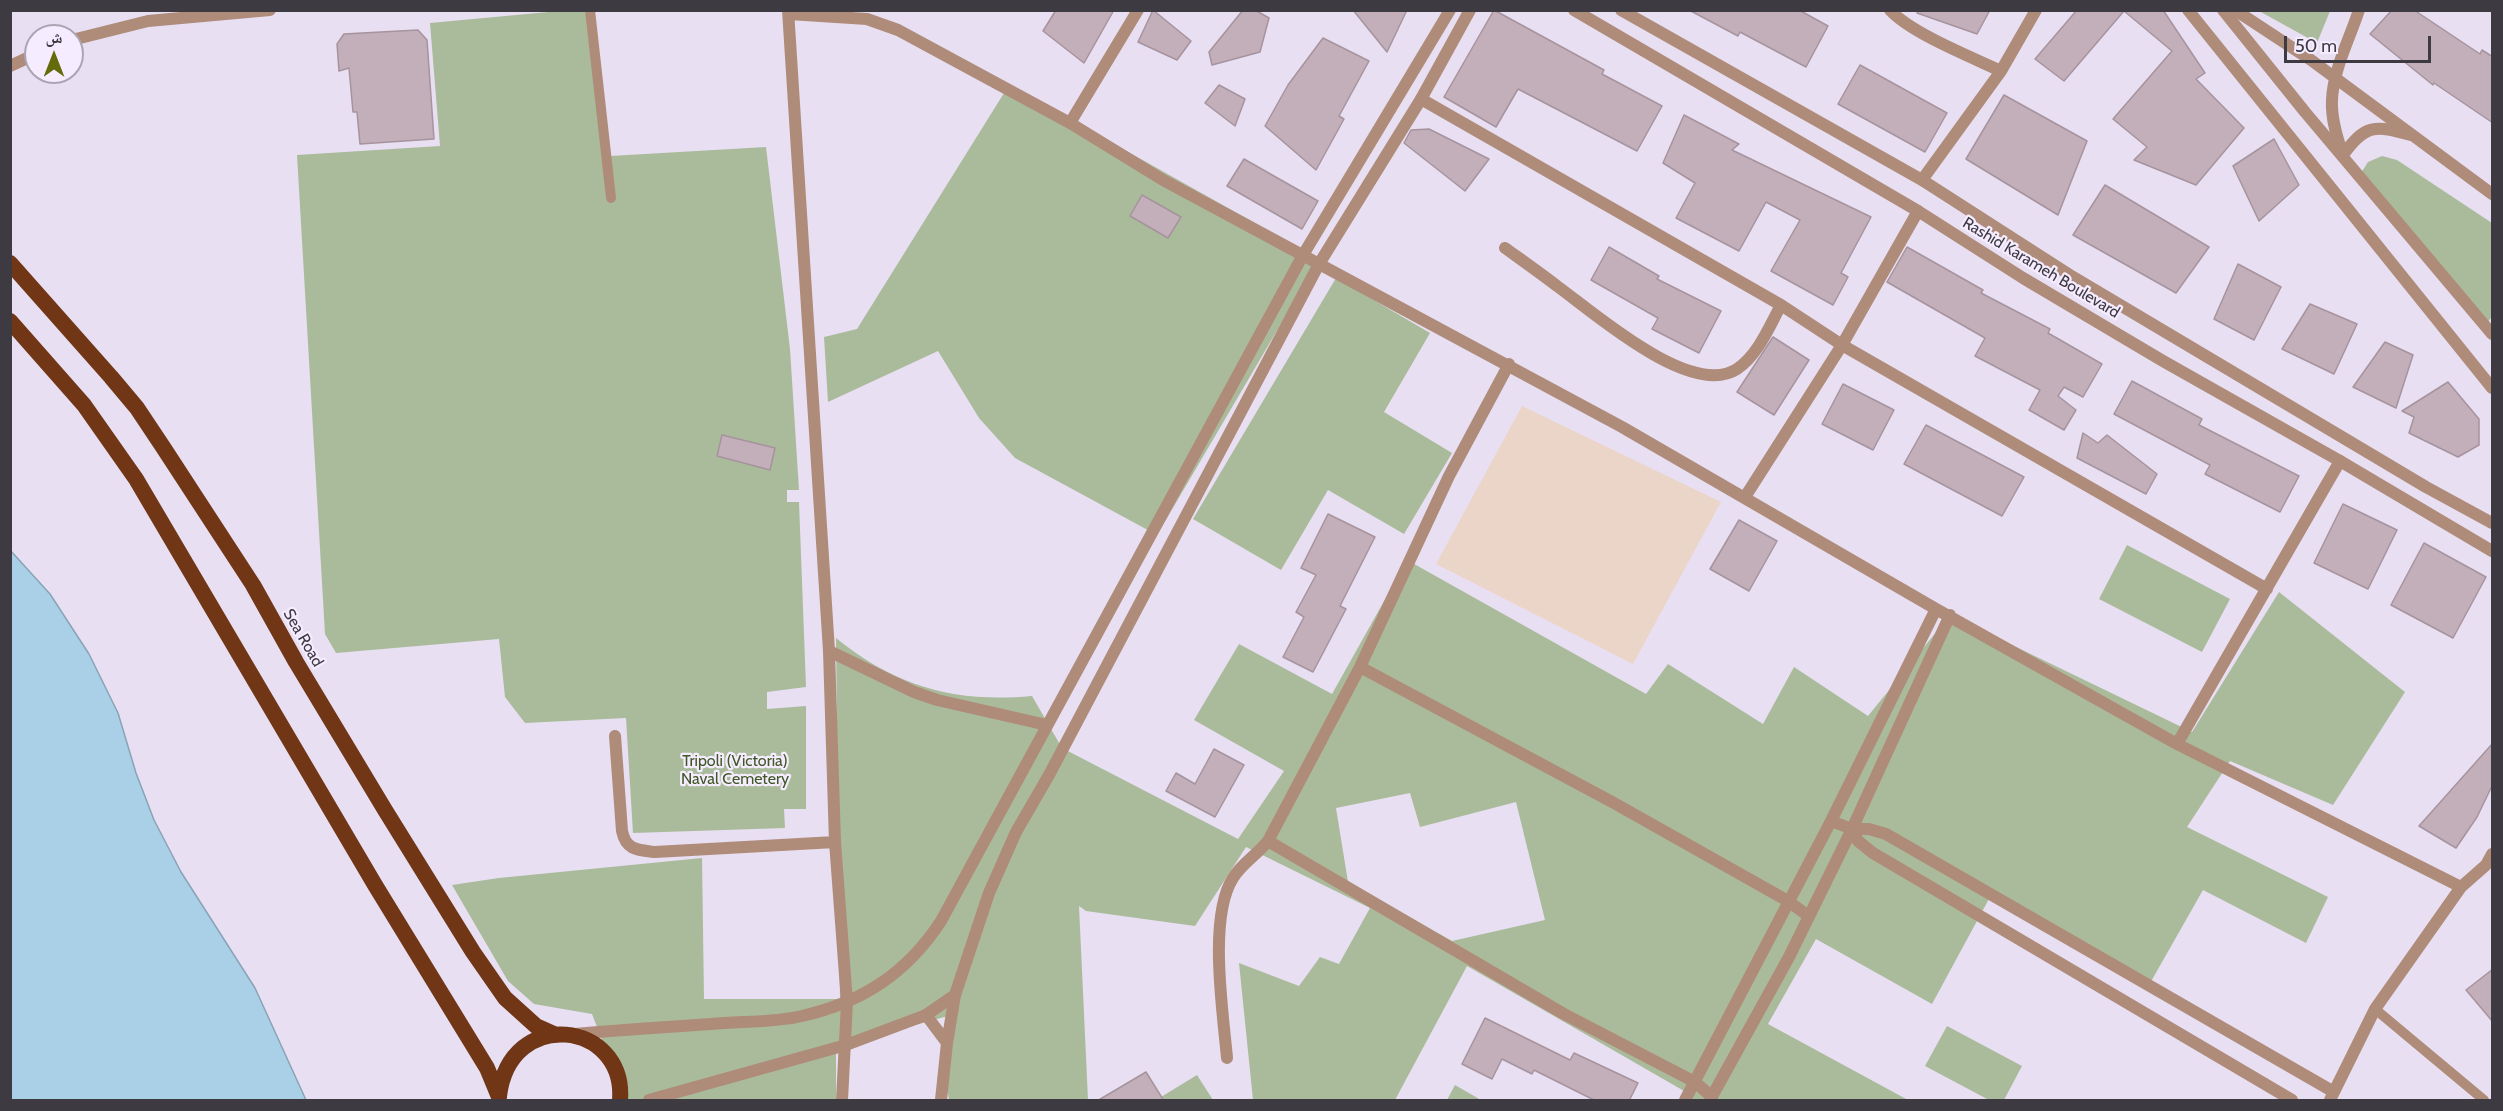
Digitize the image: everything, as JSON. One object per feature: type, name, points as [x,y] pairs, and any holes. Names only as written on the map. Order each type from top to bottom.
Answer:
[{"type":"highway","name":"Sea Road","points":[[10,263],[118,385],[163,447],[253,585],[379,801],[473,952],[505,998],[528,1020],[561,1034],[584,1039],[598,1048],[610,1060],[617,1075],[620,1101]]},
{"type":"highway","points":[[10,321],[84,405],[136,479],[375,885],[487,1068],[500,1099]]},
{"type":"highway","points":[[500,1099],[501,1078],[509,1062],[521,1048],[536,1039],[561,1034]]},
{"type":"street","points":[[84,37],[147,21],[270,10]]},
{"type":"street","points":[[1070,123],[1138,10]]},
{"type":"street","points":[[561,1034],[801,1016],[847,1002],[878,985],[904,966],[924,946],[941,921],[1303,255],[1450,10]]},
{"type":"street","points":[[941,1101],[946,1043],[955,995],[989,893],[1016,832],[1049,775],[1319,264],[1421,99],[1470,10]]},
{"type":"street","name":"Rashid Karameh Boulevard","points":[[1574,10],[1918,210],[2023,278],[2493,551]]},
{"type":"street","name":"Rashid Karameh Boulevard","points":[[1622,10],[1922,180],[2073,277],[2426,487],[2493,523]]},
{"type":"street","points":[[1890,10],[1897,19],[2001,70]]},
{"type":"street","points":[[1922,180],[2001,70],[2036,10]]},
{"type":"street","points":[[2188,10],[2493,388]]},
{"type":"street","points":[[2223,10],[2493,334]]},
{"type":"street","points":[[2235,10],[2336,78],[2493,194]]},
{"type":"street","points":[[2343,155],[2333,118],[2332,99],[2336,78],[2359,10]]},
{"type":"street","points":[[842,1101],[847,1002],[836,842],[829,651],[788,12],[868,15],[898,30],[1070,123],[1163,180],[1509,364],[1745,497],[1936,609],[2177,744],[2461,887]]},
{"type":"street","points":[[10,66],[24,60]]},
{"type":"street","points":[[1421,99],[1780,305],[1842,345],[2267,589]]},
{"type":"street","points":[[2343,155],[2354,139],[2363,131],[2373,128],[2390,129],[2411,135]]},
{"type":"street","points":[[1745,497],[1842,345],[1918,210]]},
{"type":"street","points":[[1505,248],[1643,350],[1698,374],[1721,375],[1735,371],[1749,360],[1780,305]]},
{"type":"street","points":[[1227,1058],[1220,960],[1222,908],[1231,880],[1242,864],[1257,854],[1268,841],[1360,667],[1449,476],[1509,364]]},
{"type":"street","points":[[2177,744],[2340,461]]},
{"type":"street","points":[[1686,1101],[1831,820],[1936,609]]},
{"type":"street","points":[[1268,841],[1564,1014],[1695,1082],[1711,1099],[1789,957],[1807,915],[1852,829],[1950,615]]},
{"type":"street","points":[[829,651],[914,692],[937,700],[1047,725]]},
{"type":"street","points":[[1360,667],[1614,804],[1788,901],[1807,915]]},
{"type":"street","points":[[615,736],[622,831],[624,841],[631,848],[655,852],[836,842]]},
{"type":"street","points":[[1831,820],[1852,829],[1869,829],[1886,834],[2332,1096],[2375,1009],[2461,887],[2486,865],[2493,854]]},
{"type":"street","points":[[1852,829],[1858,841],[1873,853],[2292,1101]]},
{"type":"street","points":[[649,1101],[846,1045],[926,1016],[955,995]]},
{"type":"street","points":[[926,1016],[946,1043]]},
{"type":"lane","points":[[590,10],[611,198]]},
{"type":"lane","points":[[2375,1009],[2484,1101]]},
{"type":"shaded area","points":[[1522,406],[1721,502],[1633,664],[1436,564]]},
{"type":"green space","name":"Tripoli (Victoria) Naval Cemetery","points":[[570,10],[594,11],[610,156],[766,147],[790,349],[799,490],[787,490],[787,502],[799,502],[806,687],[767,692],[767,709],[806,706],[806,809],[784,809],[785,828],[633,833],[626,718],[525,723],[505,697],[499,639],[336,653],[325,634],[297,155],[440,146],[430,23]]},
{"type":"green space","points":[[2259,11],[2330,11],[2317,43]]},
{"type":"green space","points":[[1009,85],[1319,259],[1157,535],[1015,458],[979,418],[938,351],[828,402],[824,337],[857,329]]},
{"type":"green space","points":[[2382,156],[2397,160],[2492,223],[2492,317],[2485,325],[2361,173],[2368,162]]},
{"type":"green space","points":[[1336,278],[1430,333],[1384,412],[1452,453],[1404,534],[1328,490],[1281,570],[1193,519]]},
{"type":"green space","points":[[2127,545],[2230,599],[2202,652],[2099,599]]},
{"type":"green space","points":[[1407,560],[1646,694],[1668,664],[1763,724],[1794,667],[1868,716],[1950,615],[2192,732],[2279,592],[2405,692],[2333,805],[2230,761],[2187,827],[2328,897],[2306,943],[2203,890],[2149,985],[1990,897],[1932,1004],[1816,939],[1768,1024],[1908,1100],[1689,1100],[1691,1095],[1467,966],[1395,1100],[1253,1100],[1239,963],[1299,986],[1320,957],[1339,964],[1370,908],[1246,847],[1195,926],[1086,911],[1079,906],[1088,1100],[949,1100],[946,1083],[948,1016],[836,1047],[836,1100],[625,1100],[592,1014],[534,1004],[508,981],[452,885],[499,878],[702,858],[704,999],[840,999],[836,638],[881,669],[928,688],[978,697],[1032,696],[1062,748],[1238,839],[1284,771],[1194,720],[1239,644],[1332,694]],"holes":[[[1410,793],[1420,827],[1516,802],[1545,920],[1452,941],[1348,882],[1336,808]]]},
{"type":"green space","points":[[1947,1026],[2022,1066],[2004,1100],[1989,1100],[1925,1066]]},
{"type":"green space","points":[[1197,1075],[1213,1100],[1156,1100]]},
{"type":"green space","points":[[1455,1085],[1481,1100],[1447,1100]]},
{"type":"water","points":[[10,550],[50,594],[89,654],[118,713],[136,773],[154,820],[181,872],[255,988],[306,1100],[11,1100]]},
{"type":"building","points":[[1056,10],[1114,10],[1084,63],[1043,31]]},
{"type":"building","points":[[1153,10],[1191,41],[1177,60],[1138,42]]},
{"type":"building","points":[[1243,10],[1255,10],[1269,18],[1260,52],[1212,65],[1209,52]]},
{"type":"building","points":[[1353,10],[1407,10],[1387,52]]},
{"type":"building","points":[[1494,10],[1604,70],[1602,74],[1662,106],[1637,151],[1518,89],[1496,127],[1444,97]]},
{"type":"building","points":[[1689,10],[1799,10],[1828,26],[1806,67],[1740,32],[1738,36]]},
{"type":"building","points":[[1918,10],[1990,10],[1977,34],[1917,13]]},
{"type":"building","points":[[2077,10],[2163,10],[2205,73],[2196,79],[2244,128],[2196,185],[2134,160],[2147,147],[2113,119],[2172,51],[2124,11],[2064,81],[2035,59]]},
{"type":"building","points":[[2392,10],[2414,10],[2480,54],[2482,50],[2493,57],[2493,123],[2434,83],[2433,85],[2370,34]]},
{"type":"building","points":[[418,30],[427,40],[434,139],[360,144],[357,112],[353,112],[349,68],[339,71],[337,44],[344,34]]},
{"type":"building","points":[[1323,38],[1369,61],[1339,116],[1344,119],[1316,170],[1265,126],[1288,85]]},
{"type":"building","points":[[1860,65],[1947,113],[1925,152],[1838,104]]},
{"type":"building","points":[[1219,85],[1245,99],[1235,126],[1205,103]]},
{"type":"building","points":[[2004,95],[2087,141],[2058,215],[1966,159]]},
{"type":"building","points":[[1684,115],[1739,144],[1732,150],[1871,217],[1841,273],[1848,277],[1833,305],[1771,271],[1800,220],[1766,202],[1739,251],[1676,218],[1695,183],[1663,163]]},
{"type":"building","points":[[1429,129],[1489,159],[1465,191],[1404,143],[1411,130]]},
{"type":"building","points":[[2274,139],[2299,185],[2259,221],[2233,166]]},
{"type":"building","points":[[1244,159],[1318,201],[1302,229],[1227,186]]},
{"type":"building","points":[[2105,185],[2209,247],[2176,293],[2073,235]]},
{"type":"building","points":[[1142,195],[1181,217],[1168,238],[1130,216]]},
{"type":"building","points":[[1609,247],[1659,276],[1657,279],[1721,311],[1699,353],[1652,329],[1658,318],[1591,280]]},
{"type":"building","points":[[1907,247],[1983,290],[1981,293],[2050,329],[2048,333],[2102,364],[2083,397],[2064,387],[2058,396],[2076,410],[2064,430],[2029,410],[2040,390],[1975,356],[1985,338],[1887,282]]},
{"type":"building","points":[[2238,264],[2281,287],[2254,340],[2214,319]]},
{"type":"building","points":[[2310,304],[2357,324],[2334,374],[2282,349]]},
{"type":"building","points":[[1773,337],[1809,360],[1774,415],[1737,392]]},
{"type":"building","points":[[2385,342],[2413,355],[2396,408],[2353,387]]},
{"type":"building","points":[[2132,381],[2202,419],[2199,425],[2299,476],[2280,512],[2205,474],[2210,465],[2114,414]]},
{"type":"building","points":[[2448,382],[2479,419],[2479,445],[2458,457],[2409,433],[2414,417],[2402,411]]},
{"type":"building","points":[[1843,384],[1894,410],[1873,450],[1822,424]]},
{"type":"building","points":[[1926,425],[2024,477],[2002,516],[1904,464]]},
{"type":"building","points":[[2083,433],[2098,443],[2107,435],[2157,474],[2146,494],[2077,458]]},
{"type":"building","points":[[722,435],[775,448],[770,470],[717,456]]},
{"type":"building","points":[[2343,504],[2397,530],[2368,589],[2314,563]]},
{"type":"building","points":[[1328,514],[1375,537],[1340,606],[1346,609],[1313,672],[1283,657],[1304,617],[1296,612],[1316,575],[1301,568]]},
{"type":"building","points":[[1739,520],[1777,541],[1749,591],[1710,569]]},
{"type":"building","points":[[2424,543],[2486,577],[2453,638],[2391,605]]},
{"type":"building","points":[[2493,743],[2493,784],[2477,817],[2456,848],[2419,826]]},
{"type":"building","points":[[1214,749],[1244,765],[1215,817],[1166,791],[1176,773],[1195,784]]},
{"type":"building","points":[[2493,969],[2493,1022],[2466,990]]},
{"type":"building","points":[[1485,1018],[1570,1060],[1574,1053],[1638,1083],[1629,1101],[1596,1101],[1534,1070],[1532,1074],[1502,1059],[1492,1079],[1462,1064]]},
{"type":"building","points":[[1146,1072],[1164,1101],[1097,1101]]}]
